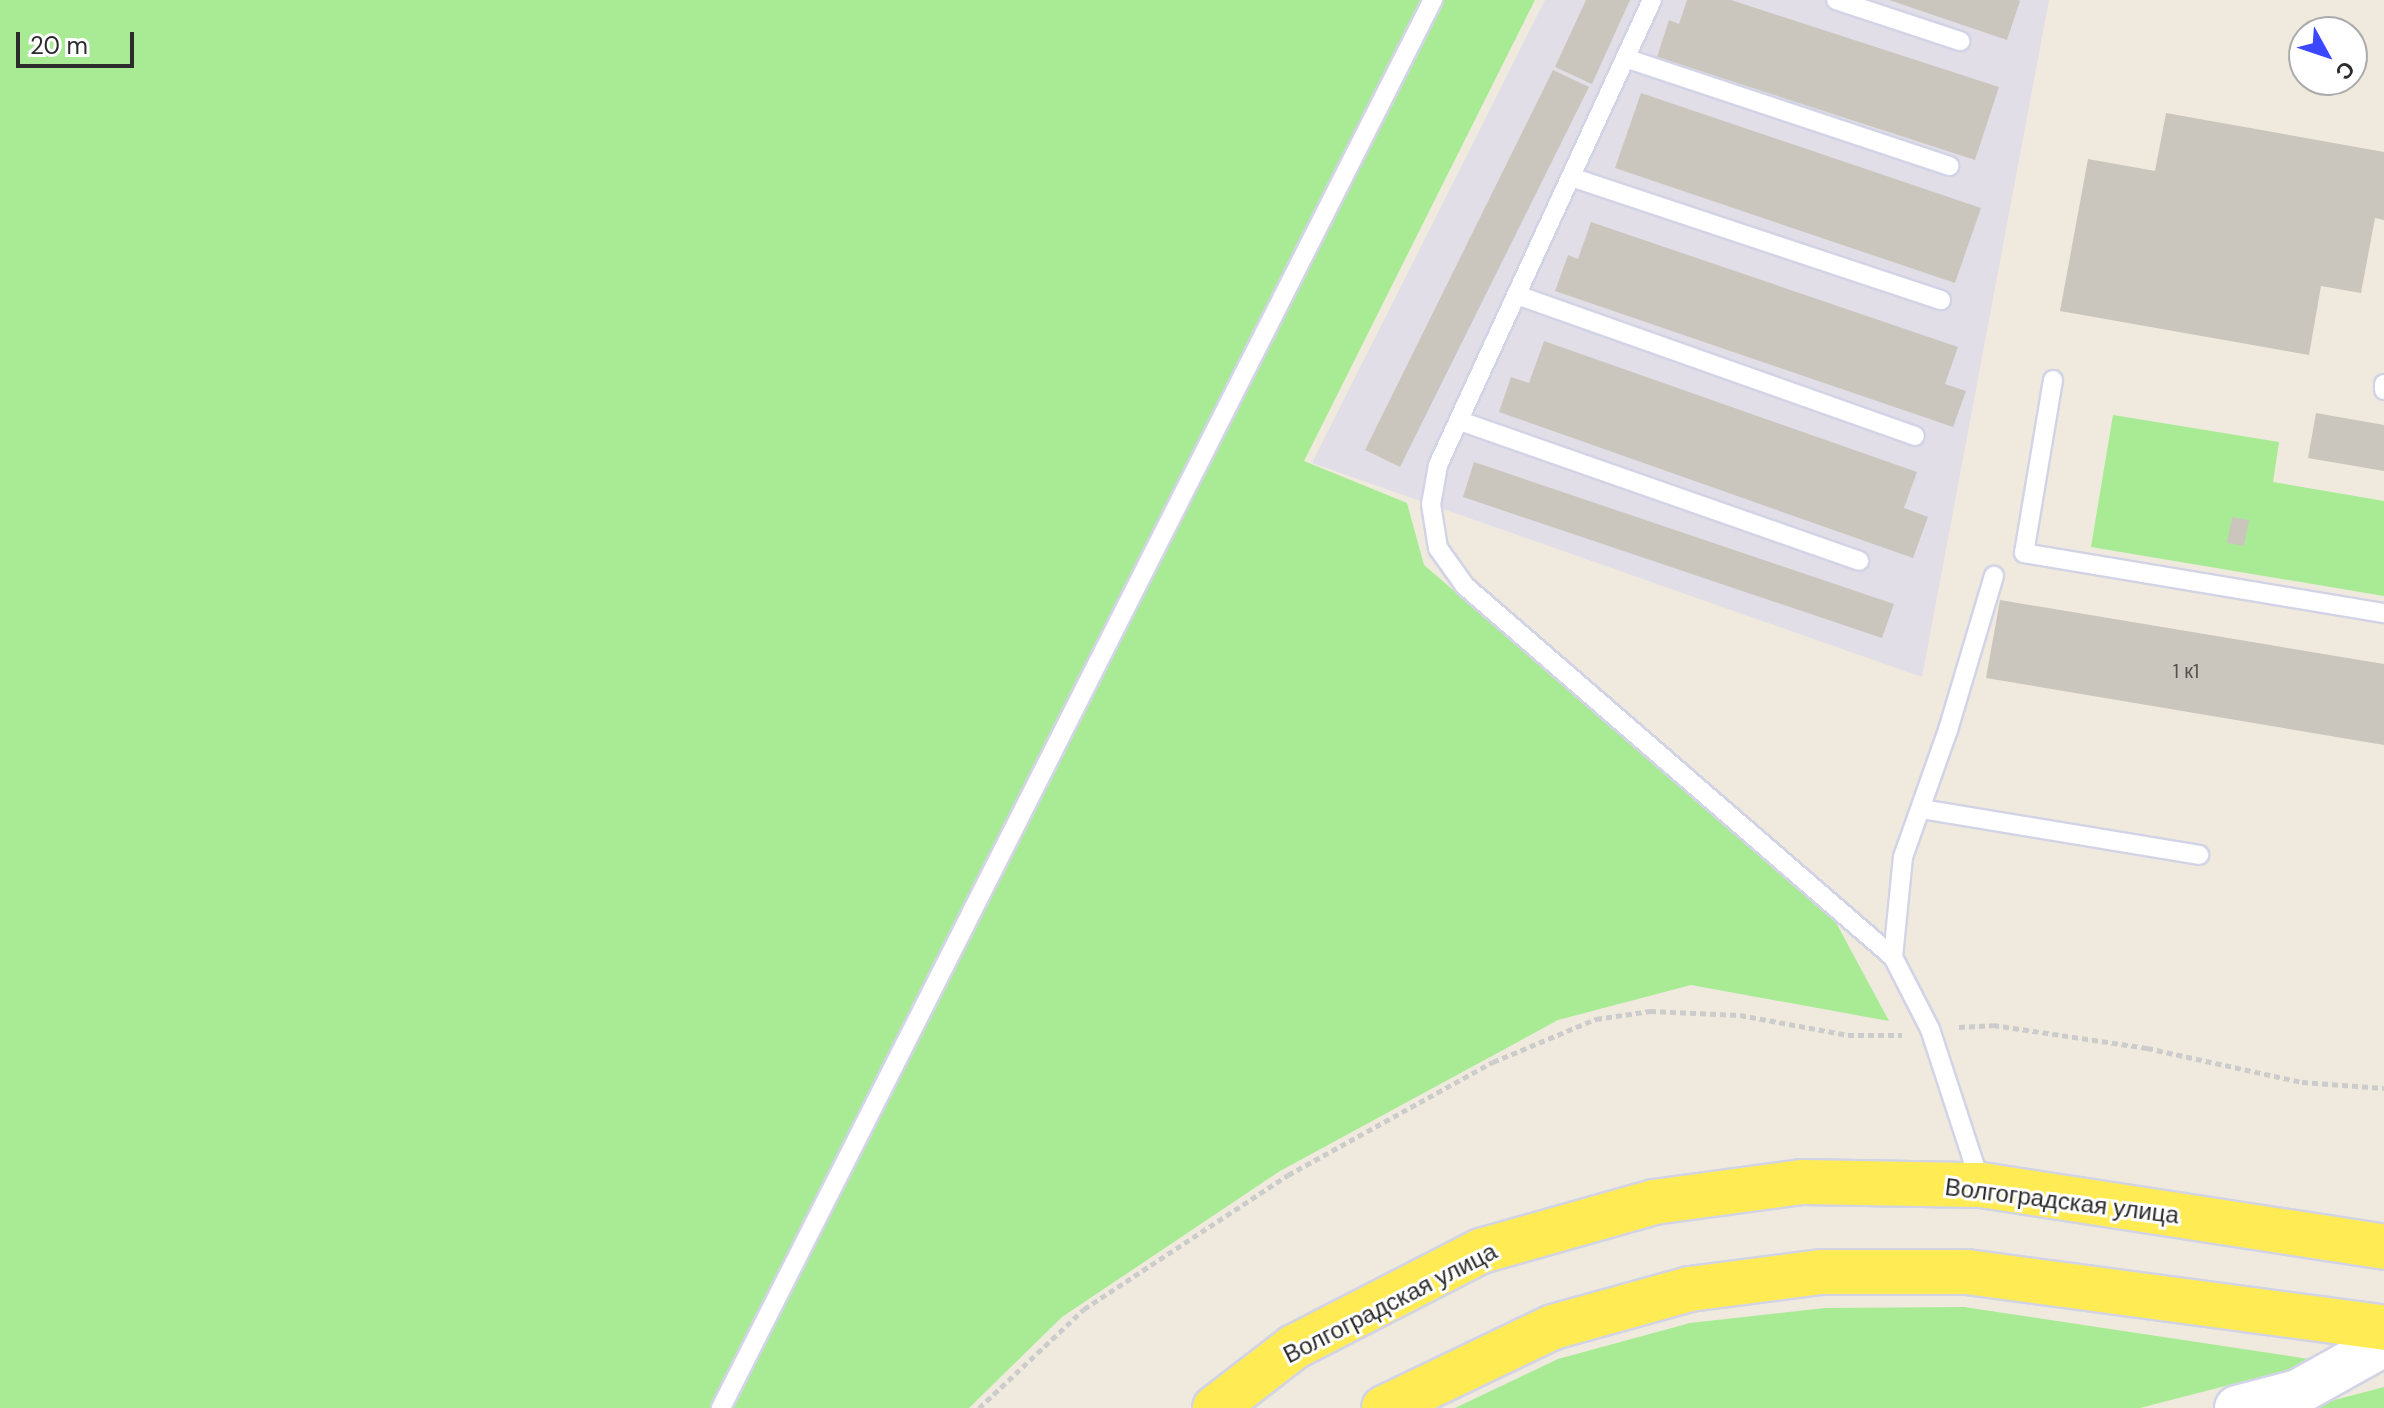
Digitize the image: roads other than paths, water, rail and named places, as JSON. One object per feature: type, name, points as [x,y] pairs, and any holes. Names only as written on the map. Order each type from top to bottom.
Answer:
[{"type":"main road","name":"Волгоградская улица","points":[[1215,1408],[1294,1347],[1481,1251],[1654,1202],[1802,1182],[1981,1185],[2384,1247]]},
{"type":"main road","points":[[1384,1408],[1553,1327],[1690,1289],[1821,1272],[1967,1272],[2384,1328]]},
{"type":"main road","points":[[2237,1408],[2298,1392],[2384,1344]]},
{"type":"lane","points":[[721,1408],[1433,0]]},
{"type":"lane","points":[[1652,0],[1438,465],[1431,504],[1438,548],[1465,586],[1893,957],[1930,1029],[1981,1185]]},
{"type":"lane","points":[[1836,0],[1960,41]]},
{"type":"lane","points":[[1625,58],[1950,166]]},
{"type":"lane","points":[[1571,177],[1941,300]]},
{"type":"lane","points":[[1517,295],[1915,436]]},
{"type":"lane","points":[[2053,380],[2024,553],[2384,613]]},
{"type":"lane","points":[[1460,421],[1859,561]]},
{"type":"lane","points":[[1893,957],[1903,857],[1922,809],[1994,576]]},
{"type":"lane","points":[[1922,809],[2199,855]]}]
